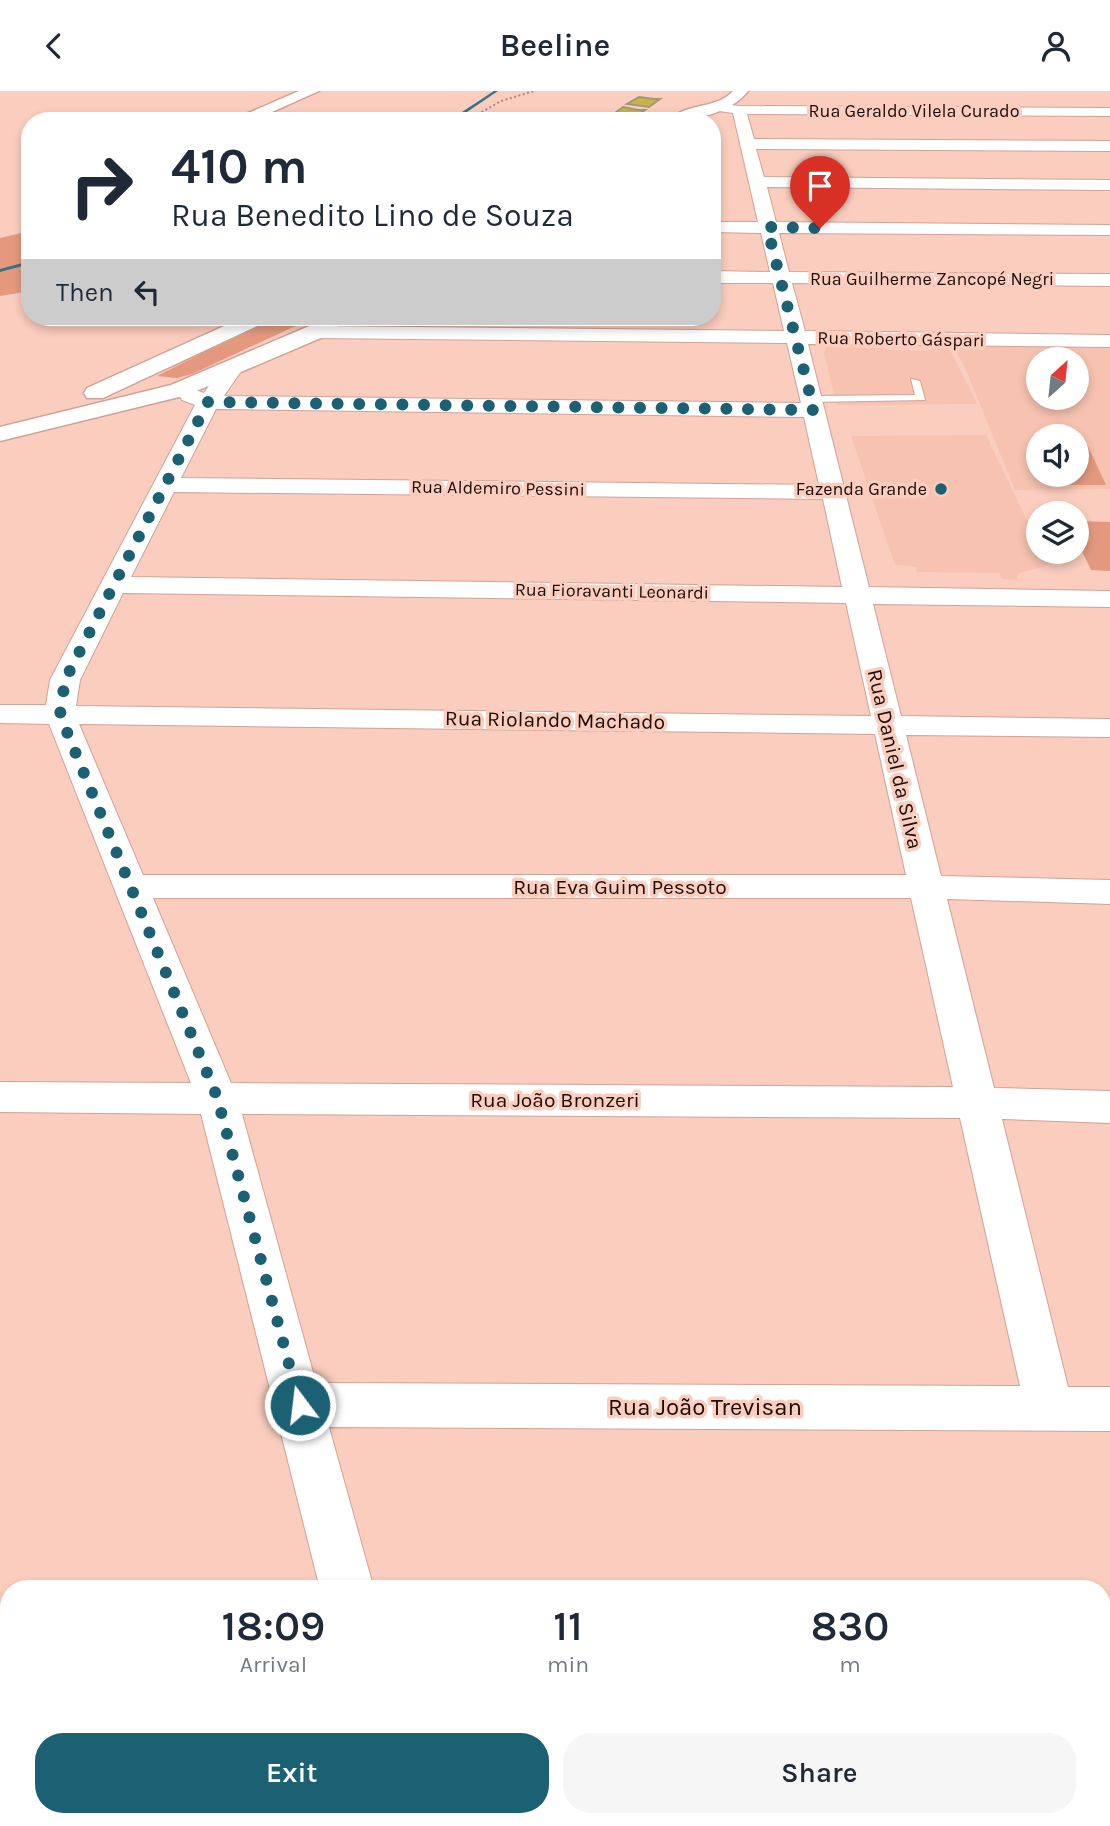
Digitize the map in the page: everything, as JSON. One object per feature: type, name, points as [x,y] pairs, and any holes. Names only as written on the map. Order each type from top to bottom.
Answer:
[{"type":"main road","points":[[260,112],[312,91]]},
{"type":"main road","points":[[676,112],[691,98],[696,104],[732,103]]},
{"type":"main road","points":[[688,112],[732,103]]},
{"type":"main road","points":[[23,427],[241,326]]},
{"type":"main road","points":[[0,434],[179,390],[325,326]]},
{"type":"main road","points":[[166,360],[146,379],[153,384],[179,390]]},
{"type":"street","name":"Rua Geraldo Vilela Curado","points":[[732,103],[1110,112]]},
{"type":"street","name":"Rua Daniel da Silva","points":[[732,103],[757,182],[812,404],[1049,1408]]},
{"type":"street","points":[[746,144],[1110,146]]},
{"type":"street","points":[[757,182],[1110,185]]},
{"type":"street","points":[[721,227],[1110,230]]},
{"type":"street","name":"Rua Guilherme Zancopé Negri","points":[[721,278],[1110,280]]},
{"type":"street","name":"Rua Roberto Gáspari","points":[[315,332],[1110,341]]},
{"type":"street","points":[[233,367],[208,402],[65,680],[60,715],[217,1097],[345,1580]]},
{"type":"street","points":[[179,390],[208,402],[812,404]]},
{"type":"street","name":"Rua Aldemiro Pessini","points":[[164,485],[832,492]]},
{"type":"street","name":"Rua Fioravanti Leonardi","points":[[113,585],[1110,599]]},
{"type":"street","name":"Rua Riolando Machado","points":[[0,714],[1110,728]]},
{"type":"street","name":"Rua Eva Guim Pessoto","points":[[129,886],[925,887],[1110,892]]},
{"type":"street","name":"Rua João Bronzeri","points":[[0,1097],[976,1103],[1110,1107]]},
{"type":"street","name":"Rua João Trevisan","points":[[300,1405],[1110,1409]]},
{"type":"lane","points":[[812,404],[921,398],[915,381]]},
{"type":"path","points":[[482,112],[501,101],[534,91]]},
{"type":"shaded area","points":[[21,233],[21,292],[0,296],[0,238]]},
{"type":"shaded area","points":[[255,326],[296,326],[192,374],[177,378],[157,376]]},
{"type":"shaded area","points":[[869,344],[889,350],[928,351],[938,345],[948,346],[977,404],[837,405],[824,353],[827,346]]},
{"type":"shaded area","points":[[952,346],[1031,347],[1026,347],[1026,410],[1089,410],[1089,348],[1110,348],[1110,489],[1015,490],[964,365]]},
{"type":"shaded area","name":"Fazenda Grande","points":[[986,435],[1026,518],[1026,564],[1049,565],[1019,573],[1017,580],[1003,579],[999,573],[916,572],[917,567],[895,565],[851,436]]},
{"type":"shaded area","points":[[1089,448],[1106,485],[1089,485]]},
{"type":"shaded area","points":[[1089,521],[1110,522],[1110,571],[1091,570],[1088,564]]},
{"type":"building","points":[[639,97],[660,99],[649,107],[627,104]]},
{"type":"building","points":[[623,107],[645,110],[642,112],[616,112]]},
{"type":"waterway","points":[[464,112],[496,91]]},
{"type":"waterway","points":[[0,271],[21,265]]},
{"type":"place","name":"Fazenda Grande","points":[[941,489]]},
{"type":"route","points":[[300,1405],[217,1097],[60,715],[65,680],[208,402],[814,410],[767,227],[820,228]]}]
